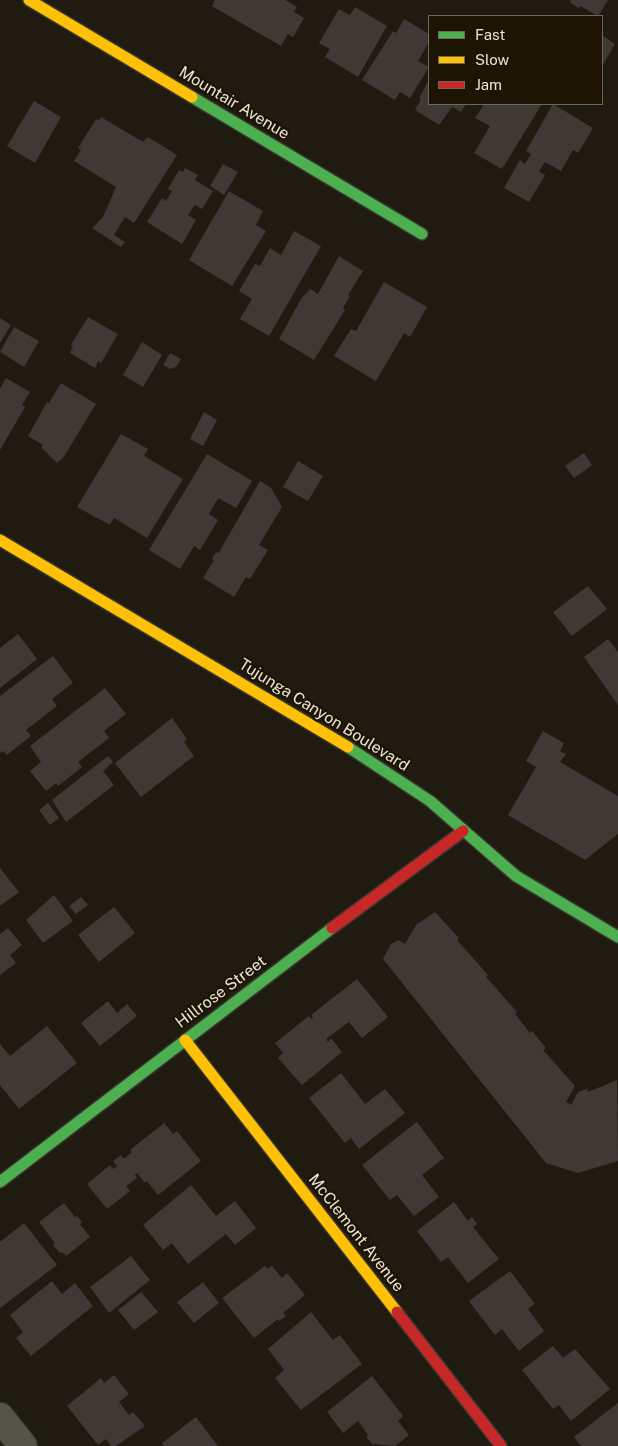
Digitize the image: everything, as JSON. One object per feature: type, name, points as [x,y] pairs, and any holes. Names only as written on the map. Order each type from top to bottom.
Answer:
[{"type":"street","name":"Mountair Avenue","points":[[29,0],[422,234]]},
{"type":"street","name":"Tujunga Canyon Boulevard","points":[[0,540],[330,736],[430,801],[516,876],[606,924],[618,937]]},
{"type":"street","name":"Hillrose Street","points":[[1,1180],[417,863],[463,831]]},
{"type":"street","name":"McClemont Avenue","points":[[185,1040],[501,1446]]},
{"type":"street","points":[[0,1416],[23,1446]]},
{"type":"building","points":[[215,0],[285,0],[297,7],[294,12],[304,18],[293,37],[288,34],[281,46],[212,6]]},
{"type":"building","points":[[571,0],[608,0],[599,15],[570,3]]},
{"type":"building","points":[[355,7],[387,26],[358,77],[325,57],[330,49],[319,43],[339,9],[350,15]]},
{"type":"building","points":[[404,19],[428,33],[428,44],[418,61],[428,66],[428,69],[410,98],[400,92],[395,100],[362,80],[393,31],[396,33]]},
{"type":"building","points":[[603,36],[615,44],[603,64]]},
{"type":"building","points":[[428,82],[428,105],[465,105],[461,112],[452,107],[439,125],[415,110],[421,99],[419,98]]},
{"type":"building","points":[[34,101],[61,117],[35,163],[7,146]]},
{"type":"building","points":[[483,105],[541,105],[502,169],[474,153],[490,126],[475,118]]},
{"type":"building","points":[[552,105],[593,128],[578,153],[573,150],[561,171],[545,162],[539,171],[545,175],[529,202],[504,188],[520,160],[525,164],[531,154],[526,151]]},
{"type":"building","points":[[101,117],[143,142],[148,137],[177,155],[134,223],[125,217],[114,235],[125,242],[121,247],[92,228],[103,217],[116,187],[74,161],[81,150],[78,148],[96,119],[99,121]]},
{"type":"building","points":[[223,164],[238,172],[224,195],[210,186]]},
{"type":"building","points":[[185,168],[198,175],[195,180],[213,191],[202,209],[195,205],[188,215],[196,220],[182,244],[147,222],[162,198],[166,201],[172,191],[168,189],[179,170],[183,172]]},
{"type":"building","points":[[229,191],[263,211],[256,225],[266,231],[232,286],[189,260]]},
{"type":"building","points":[[294,231],[321,246],[269,336],[240,319],[252,299],[239,291],[255,264],[260,266],[270,248],[281,255]]},
{"type":"building","points":[[339,256],[363,271],[348,295],[350,296],[343,308],[345,310],[314,360],[279,339],[301,299],[310,289],[318,294]]},
{"type":"building","points":[[384,282],[427,307],[410,337],[404,333],[376,381],[334,356],[351,329],[356,331]]},
{"type":"building","points":[[88,317],[118,334],[101,363],[98,361],[95,368],[70,353],[73,346],[71,345]]},
{"type":"building","points":[[0,318],[11,325],[0,343]]},
{"type":"building","points":[[14,327],[39,341],[24,367],[0,352]]},
{"type":"building","points":[[142,342],[162,355],[143,387],[123,375]]},
{"type":"building","points":[[170,353],[181,359],[176,367],[170,369],[163,365]]},
{"type":"building","points":[[6,378],[30,392],[22,405],[25,407],[0,450],[0,389]]},
{"type":"building","points":[[61,383],[96,404],[63,458],[57,463],[41,447],[43,445],[28,436],[47,402],[49,403]]},
{"type":"building","points":[[204,412],[217,420],[203,446],[190,439]]},
{"type":"building","points":[[121,434],[148,449],[144,456],[183,479],[147,538],[114,518],[110,525],[77,507]]},
{"type":"building","points":[[584,453],[592,465],[574,478],[565,466]]},
{"type":"building","points":[[207,454],[252,481],[236,508],[218,498],[209,514],[218,520],[200,550],[194,546],[180,569],[149,550]]},
{"type":"building","points":[[298,461],[323,476],[308,501],[283,487]]},
{"type":"building","points":[[260,481],[271,488],[282,507],[259,545],[268,550],[250,579],[246,577],[234,597],[203,578],[214,560],[212,559],[216,552],[218,554]]},
{"type":"building","points":[[588,586],[607,609],[572,636],[553,612]]},
{"type":"building","points":[[18,634],[37,659],[0,688],[0,648]]},
{"type":"building","points":[[608,639],[618,652],[618,705],[584,657]]},
{"type":"building","points":[[53,656],[73,683],[52,699],[57,706],[26,730],[31,736],[7,755],[3,751],[0,753],[0,696]]},
{"type":"building","points":[[105,688],[126,714],[104,731],[109,738],[78,762],[82,767],[58,786],[56,783],[46,791],[30,771],[41,762],[30,746]]},
{"type":"building","points":[[172,718],[187,739],[184,742],[194,756],[141,797],[115,763]]},
{"type":"building","points":[[543,731],[564,743],[560,751],[566,754],[560,762],[618,796],[618,834],[585,860],[508,815],[536,767],[526,761]]},
{"type":"building","points":[[108,756],[113,762],[103,771],[114,785],[66,822],[52,800]]},
{"type":"building","points":[[48,803],[59,818],[50,825],[39,810]]},
{"type":"building","points":[[0,868],[19,892],[0,906]]},
{"type":"building","points":[[54,895],[73,921],[43,943],[26,920]]},
{"type":"building","points":[[81,897],[88,905],[76,914],[69,906]]},
{"type":"building","points":[[114,907],[135,933],[99,962],[78,935]]},
{"type":"building","points":[[435,912],[459,938],[457,940],[488,975],[486,977],[517,1012],[515,1014],[530,1033],[532,1031],[546,1048],[543,1050],[575,1086],[566,1102],[571,1105],[578,1092],[587,1089],[588,1092],[617,1080],[618,1161],[578,1173],[546,1163],[383,959],[391,944],[398,940],[405,944],[416,925]]},
{"type":"building","points":[[8,928],[22,945],[10,955],[16,963],[0,975],[0,934]]},
{"type":"building","points":[[357,979],[388,1017],[362,1038],[349,1022],[326,1039],[328,1042],[331,1038],[342,1052],[302,1085],[278,1058],[283,1053],[275,1043],[309,1016],[311,1019],[313,1017],[311,1015]]},
{"type":"building","points":[[108,1001],[117,1013],[127,1004],[137,1016],[100,1046],[81,1023]]},
{"type":"building","points":[[47,1026],[77,1063],[19,1109],[0,1085],[0,1044],[10,1056]]},
{"type":"building","points":[[341,1073],[365,1104],[385,1089],[405,1113],[359,1149],[351,1138],[345,1143],[309,1098]]},
{"type":"building","points":[[417,1122],[444,1158],[422,1175],[439,1197],[414,1216],[397,1195],[390,1200],[362,1165]]},
{"type":"building","points":[[164,1123],[173,1134],[177,1131],[201,1161],[158,1195],[147,1181],[145,1183],[137,1173],[135,1175],[137,1178],[126,1186],[130,1191],[107,1209],[87,1184],[110,1165],[113,1169],[117,1166],[113,1161],[121,1155],[124,1159],[132,1152],[130,1150]]},
{"type":"building","points":[[191,1185],[216,1216],[235,1201],[256,1228],[235,1245],[226,1234],[188,1264],[172,1243],[163,1250],[143,1225]]},
{"type":"building","points":[[454,1202],[468,1221],[472,1217],[477,1224],[473,1227],[499,1259],[468,1283],[448,1257],[441,1262],[417,1231]]},
{"type":"building","points":[[64,1203],[75,1217],[77,1216],[82,1222],[80,1224],[90,1237],[66,1256],[62,1252],[60,1253],[53,1245],[55,1243],[39,1222]]},
{"type":"building","points":[[24,1223],[57,1265],[0,1308],[0,1242]]},
{"type":"building","points":[[131,1256],[150,1280],[109,1313],[90,1287]]},
{"type":"building","points":[[265,1266],[267,1269],[272,1266],[282,1278],[287,1273],[305,1295],[283,1313],[286,1316],[279,1321],[278,1319],[254,1338],[222,1298]]},
{"type":"building","points":[[510,1271],[535,1304],[528,1309],[544,1331],[519,1351],[502,1329],[495,1335],[469,1301]]},
{"type":"building","points":[[52,1281],[62,1294],[75,1283],[93,1306],[31,1356],[16,1338],[23,1332],[10,1315]]},
{"type":"building","points":[[203,1282],[219,1303],[194,1323],[177,1302]]},
{"type":"building","points":[[141,1292],[158,1312],[134,1330],[118,1310]]},
{"type":"building","points":[[311,1312],[333,1340],[340,1335],[362,1364],[301,1410],[275,1378],[284,1370],[268,1349]]},
{"type":"building","points":[[553,1346],[563,1358],[575,1349],[610,1389],[571,1421],[559,1405],[553,1409],[522,1370]]},
{"type":"building","points":[[114,1375],[129,1394],[119,1402],[129,1415],[133,1412],[145,1426],[116,1446],[111,1446],[106,1439],[98,1445],[67,1406],[101,1378],[104,1383]]},
{"type":"building","points":[[372,1376],[403,1416],[398,1421],[409,1435],[395,1446],[372,1444],[358,1421],[343,1433],[327,1412]]},
{"type":"building","points":[[618,1403],[618,1446],[581,1446],[574,1437]]},
{"type":"building","points":[[196,1417],[218,1446],[164,1446],[162,1443]]},
{"type":"traffic: fast","points":[[192,97],[422,234]]},
{"type":"traffic: fast","points":[[348,747],[430,801],[516,876],[618,937]]},
{"type":"traffic: fast","points":[[0,1182],[332,928]]},
{"type":"traffic: slow","points":[[29,0],[192,97]]},
{"type":"traffic: slow","points":[[0,540],[348,747]]},
{"type":"traffic: slow","points":[[185,1040],[397,1312]]},
{"type":"traffic: jam","points":[[332,928],[463,831]]},
{"type":"traffic: jam","points":[[397,1312],[501,1446]]}]
